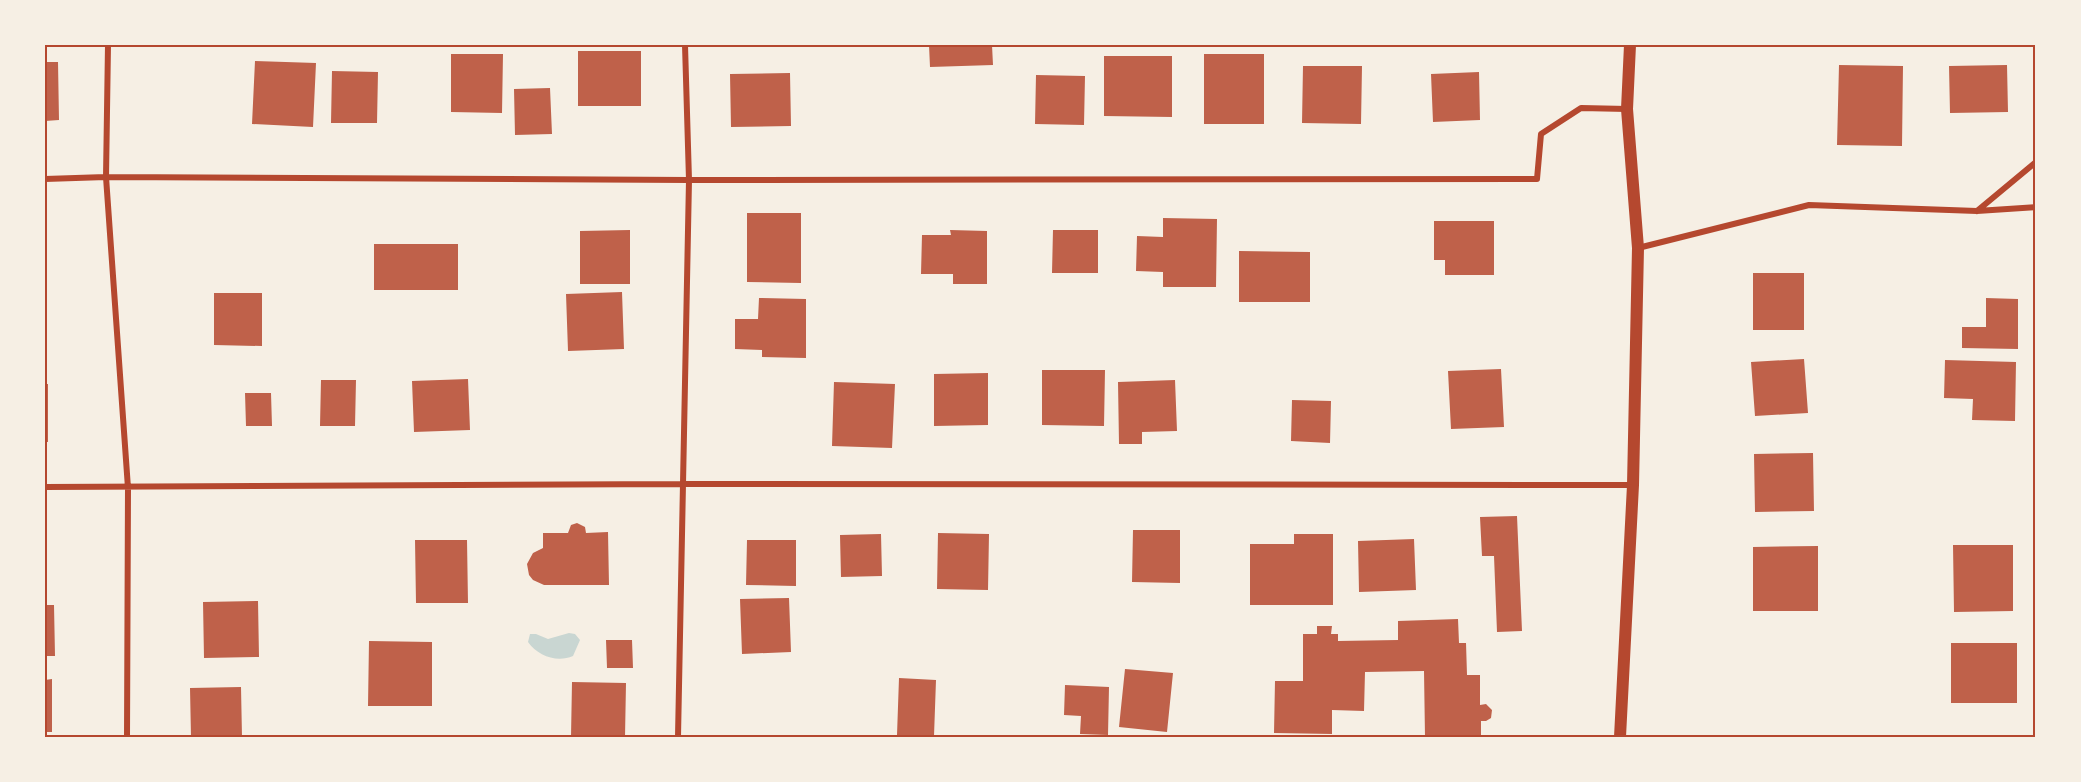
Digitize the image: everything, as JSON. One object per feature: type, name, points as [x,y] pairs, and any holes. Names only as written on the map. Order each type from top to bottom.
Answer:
[{"type":"main road","points":[[1620,737],[1633,485],[1638,248],[1627,109],[1630,45]]},
{"type":"street","points":[[108,45],[106,177],[128,488],[127,737]]},
{"type":"street","points":[[678,737],[688,180],[685,45]]},
{"type":"street","points":[[45,179],[106,177],[688,180],[1537,179],[1541,135],[1581,108],[1627,109]]},
{"type":"street","points":[[1977,211],[2036,162]]},
{"type":"street","points":[[1638,248],[1809,205],[1977,211],[2036,207]]},
{"type":"street","points":[[45,487],[682,484],[1633,485]]},
{"type":"shaded area","points":[[569,633],[575,634],[580,640],[573,656],[567,658],[548,657],[528,642],[530,634],[548,639]]},
{"type":"building","points":[[929,45],[992,45],[993,65],[930,67]]},
{"type":"building","points":[[578,51],[641,51],[641,106],[578,106]]},
{"type":"building","points":[[451,54],[503,54],[502,113],[451,112]]},
{"type":"building","points":[[1204,54],[1264,54],[1264,124],[1204,124]]},
{"type":"building","points":[[1104,56],[1172,56],[1172,117],[1104,116]]},
{"type":"building","points":[[255,61],[316,63],[313,127],[252,124]]},
{"type":"building","points":[[45,62],[58,62],[59,120],[45,121]]},
{"type":"building","points":[[1839,65],[1903,66],[1902,146],[1837,145]]},
{"type":"building","points":[[2007,65],[2008,112],[1950,113],[1949,66]]},
{"type":"building","points":[[1303,66],[1362,66],[1361,124],[1302,123]]},
{"type":"building","points":[[332,71],[378,72],[377,123],[331,123]]},
{"type":"building","points":[[1479,72],[1480,120],[1433,122],[1431,74]]},
{"type":"building","points":[[790,73],[791,126],[731,127],[730,74]]},
{"type":"building","points":[[1036,75],[1085,76],[1084,125],[1035,124]]},
{"type":"building","points":[[550,88],[552,134],[515,135],[514,89]]},
{"type":"building","points":[[747,213],[801,213],[801,283],[747,282]]},
{"type":"building","points":[[1163,218],[1217,219],[1216,287],[1163,287],[1163,272],[1136,271],[1137,236],[1163,237]]},
{"type":"building","points":[[1434,221],[1494,221],[1494,275],[1445,275],[1445,260],[1434,260]]},
{"type":"building","points":[[630,230],[630,284],[580,284],[580,231]]},
{"type":"building","points":[[950,230],[987,231],[987,284],[953,284],[953,274],[921,274],[922,235],[951,235]]},
{"type":"building","points":[[1053,230],[1098,230],[1098,273],[1052,273]]},
{"type":"building","points":[[374,244],[458,244],[458,290],[374,290]]},
{"type":"building","points":[[1239,251],[1310,252],[1310,302],[1239,302]]},
{"type":"building","points":[[1753,273],[1804,273],[1804,330],[1753,330]]},
{"type":"building","points":[[622,292],[624,349],[568,351],[566,294]]},
{"type":"building","points":[[214,293],[262,293],[262,346],[214,345]]},
{"type":"building","points":[[759,298],[806,299],[806,358],[762,357],[762,350],[735,349],[735,319],[758,319]]},
{"type":"building","points":[[1986,298],[2018,299],[2018,349],[1962,348],[1962,327],[1986,327]]},
{"type":"building","points":[[1804,359],[1808,413],[1755,416],[1751,362]]},
{"type":"building","points":[[1945,360],[2016,362],[2015,421],[1972,420],[1973,399],[1944,398]]},
{"type":"building","points":[[1501,369],[1504,427],[1451,429],[1448,371]]},
{"type":"building","points":[[1042,370],[1105,370],[1104,426],[1042,425]]},
{"type":"building","points":[[988,373],[988,425],[934,426],[934,374]]},
{"type":"building","points":[[468,379],[470,430],[414,432],[412,381]]},
{"type":"building","points":[[321,380],[356,380],[355,426],[320,426]]},
{"type":"building","points":[[1175,380],[1177,431],[1142,432],[1142,444],[1119,444],[1118,382]]},
{"type":"building","points":[[834,382],[895,384],[892,448],[832,446]]},
{"type":"building","points":[[45,384],[48,384],[48,442],[45,442]]},
{"type":"building","points":[[245,393],[271,393],[272,426],[246,426]]},
{"type":"building","points":[[1292,400],[1331,401],[1330,443],[1291,441]]},
{"type":"building","points":[[1813,453],[1814,511],[1755,512],[1754,454]]},
{"type":"building","points":[[1517,516],[1522,631],[1497,632],[1494,556],[1482,556],[1480,517]]},
{"type":"building","points":[[577,523],[585,527],[586,533],[608,532],[609,585],[544,585],[533,580],[529,575],[527,564],[533,553],[543,548],[543,533],[568,533],[571,525]]},
{"type":"building","points":[[1133,530],[1180,530],[1180,583],[1132,582]]},
{"type":"building","points":[[938,533],[989,534],[988,590],[937,589]]},
{"type":"building","points":[[881,534],[882,576],[841,577],[840,535]]},
{"type":"building","points":[[1294,534],[1333,534],[1333,605],[1250,605],[1250,544],[1294,544]]},
{"type":"building","points":[[1414,539],[1416,590],[1359,592],[1358,541]]},
{"type":"building","points":[[415,540],[467,540],[468,603],[416,603]]},
{"type":"building","points":[[747,540],[796,540],[796,586],[746,585]]},
{"type":"building","points":[[1953,545],[2013,545],[2013,611],[1954,612]]},
{"type":"building","points":[[1818,546],[1818,611],[1753,611],[1753,547]]},
{"type":"building","points":[[789,598],[791,652],[742,654],[740,599]]},
{"type":"building","points":[[258,601],[259,657],[204,658],[203,602]]},
{"type":"building","points":[[45,605],[54,605],[55,656],[45,656]]},
{"type":"building","points":[[1458,619],[1459,643],[1466,643],[1467,675],[1480,675],[1480,705],[1486,704],[1492,710],[1491,718],[1481,721],[1481,737],[1425,737],[1424,671],[1365,672],[1364,711],[1332,710],[1332,734],[1274,733],[1275,681],[1303,681],[1303,634],[1317,634],[1317,626],[1332,626],[1331,634],[1338,634],[1338,641],[1398,640],[1398,621]]},
{"type":"building","points":[[606,640],[632,640],[633,668],[607,668]]},
{"type":"building","points":[[369,641],[432,642],[432,706],[368,706]]},
{"type":"building","points":[[1951,643],[2017,643],[2017,703],[1951,703]]},
{"type":"building","points":[[1125,669],[1173,673],[1167,732],[1119,727]]},
{"type":"building","points":[[899,678],[936,680],[934,736],[897,735]]},
{"type":"building","points":[[52,679],[52,732],[45,732],[45,680]]},
{"type":"building","points":[[572,682],[626,683],[625,737],[571,737]]},
{"type":"building","points":[[1065,685],[1109,687],[1108,735],[1080,734],[1081,716],[1064,715]]},
{"type":"building","points":[[241,687],[242,737],[191,737],[190,688]]}]
